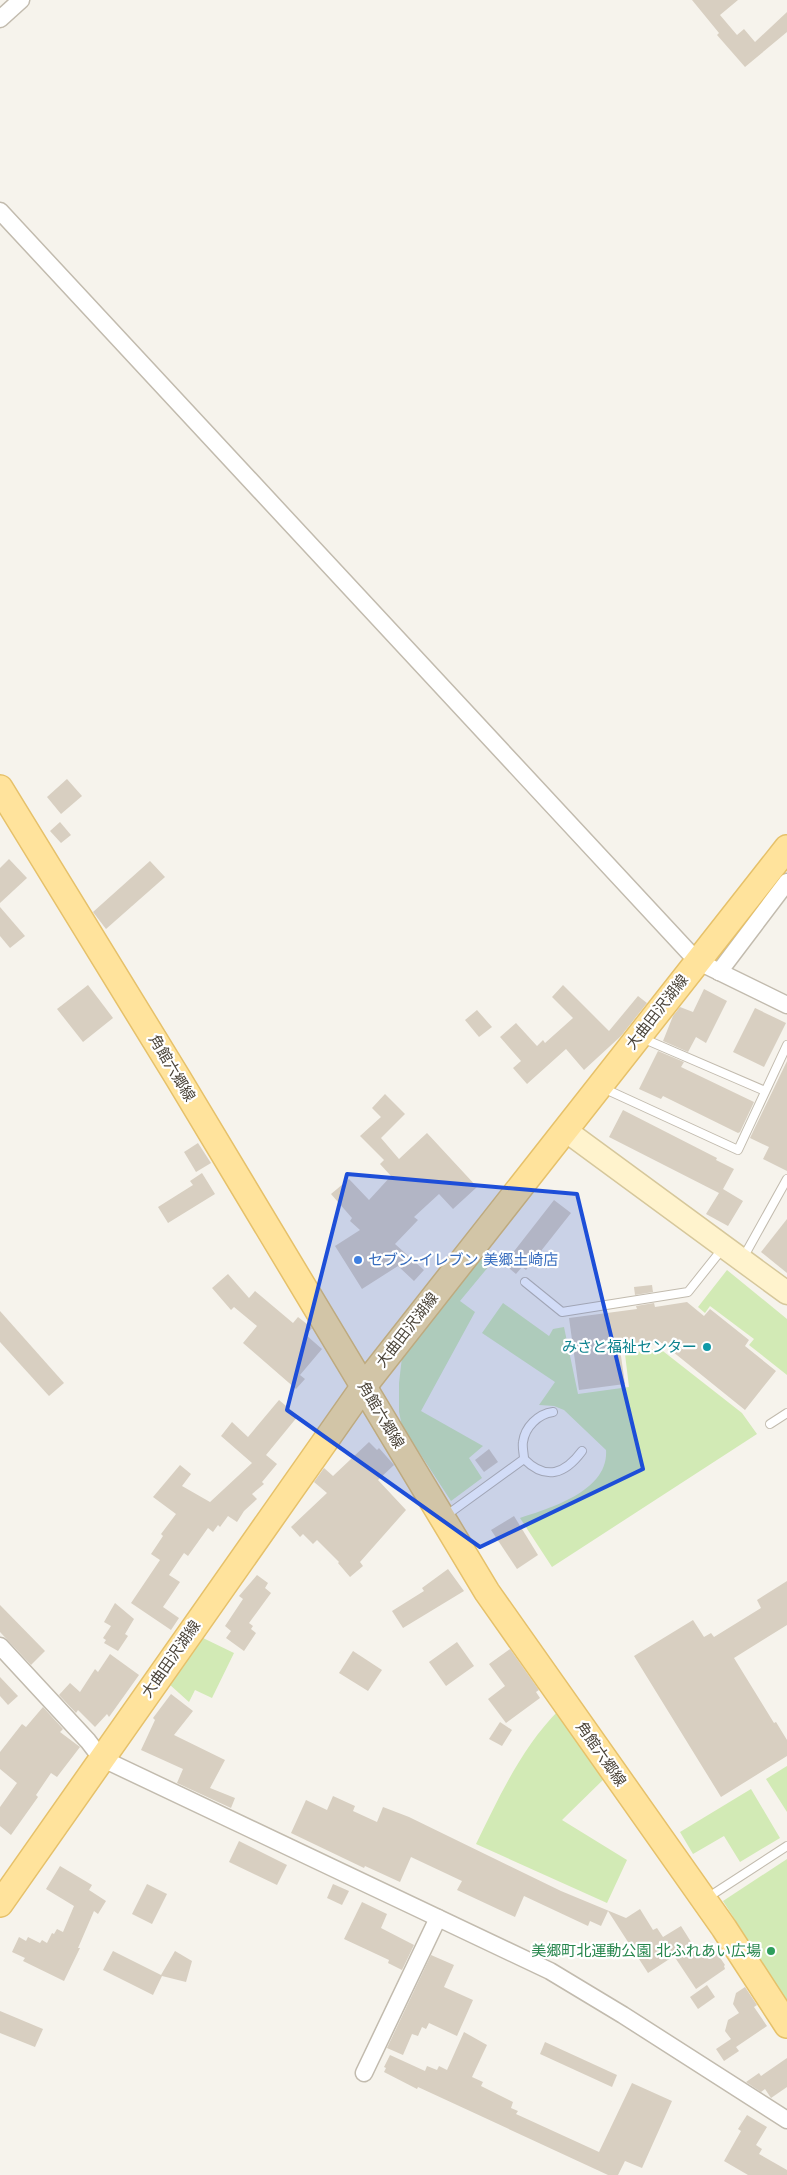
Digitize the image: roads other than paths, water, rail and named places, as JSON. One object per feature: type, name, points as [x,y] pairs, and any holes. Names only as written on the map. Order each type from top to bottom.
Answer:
[{"type":"main road","name":"角館六郷線","points":[[0,788],[364,1386],[487,1592],[704,1900],[787,2025]]},
{"type":"main road","name":"大曲田沢湖線","points":[[0,1904],[364,1386],[638,1037],[708,967],[787,848]]},
{"type":"street","points":[[0,19],[21,0]]},
{"type":"street","points":[[0,211],[708,967],[787,1005]]},
{"type":"street","points":[[708,967],[787,882]]},
{"type":"street","points":[[564,1130],[787,1293]]},
{"type":"street","points":[[0,1646],[88,1741],[101,1758],[550,1971],[623,2015],[787,2120]]},
{"type":"street","points":[[364,2073],[438,1918]]},
{"type":"lane","points":[[638,1037],[765,1091]]},
{"type":"lane","points":[[599,1086],[738,1150],[787,1045]]},
{"type":"lane","points":[[525,1282],[562,1312],[688,1292],[733,1253],[787,1179]]},
{"type":"lane","points":[[553,1412],[543,1414],[529,1429],[523,1442],[524,1459],[535,1470],[548,1473],[559,1471],[574,1462],[582,1451]]},
{"type":"lane","points":[[770,1424],[787,1413]]},
{"type":"lane","points":[[443,1518],[524,1459]]},
{"type":"lane","points":[[704,1900],[787,1846]]},
{"type":"place","name":"セブン-イレブン 美郷土崎店","points":[[358,1260]]},
{"type":"place","name":"みさと福祉センター","points":[[707,1347]]},
{"type":"place","name":"美郷町北運動公園 北ふれあい広場","points":[[771,1951]]}]
